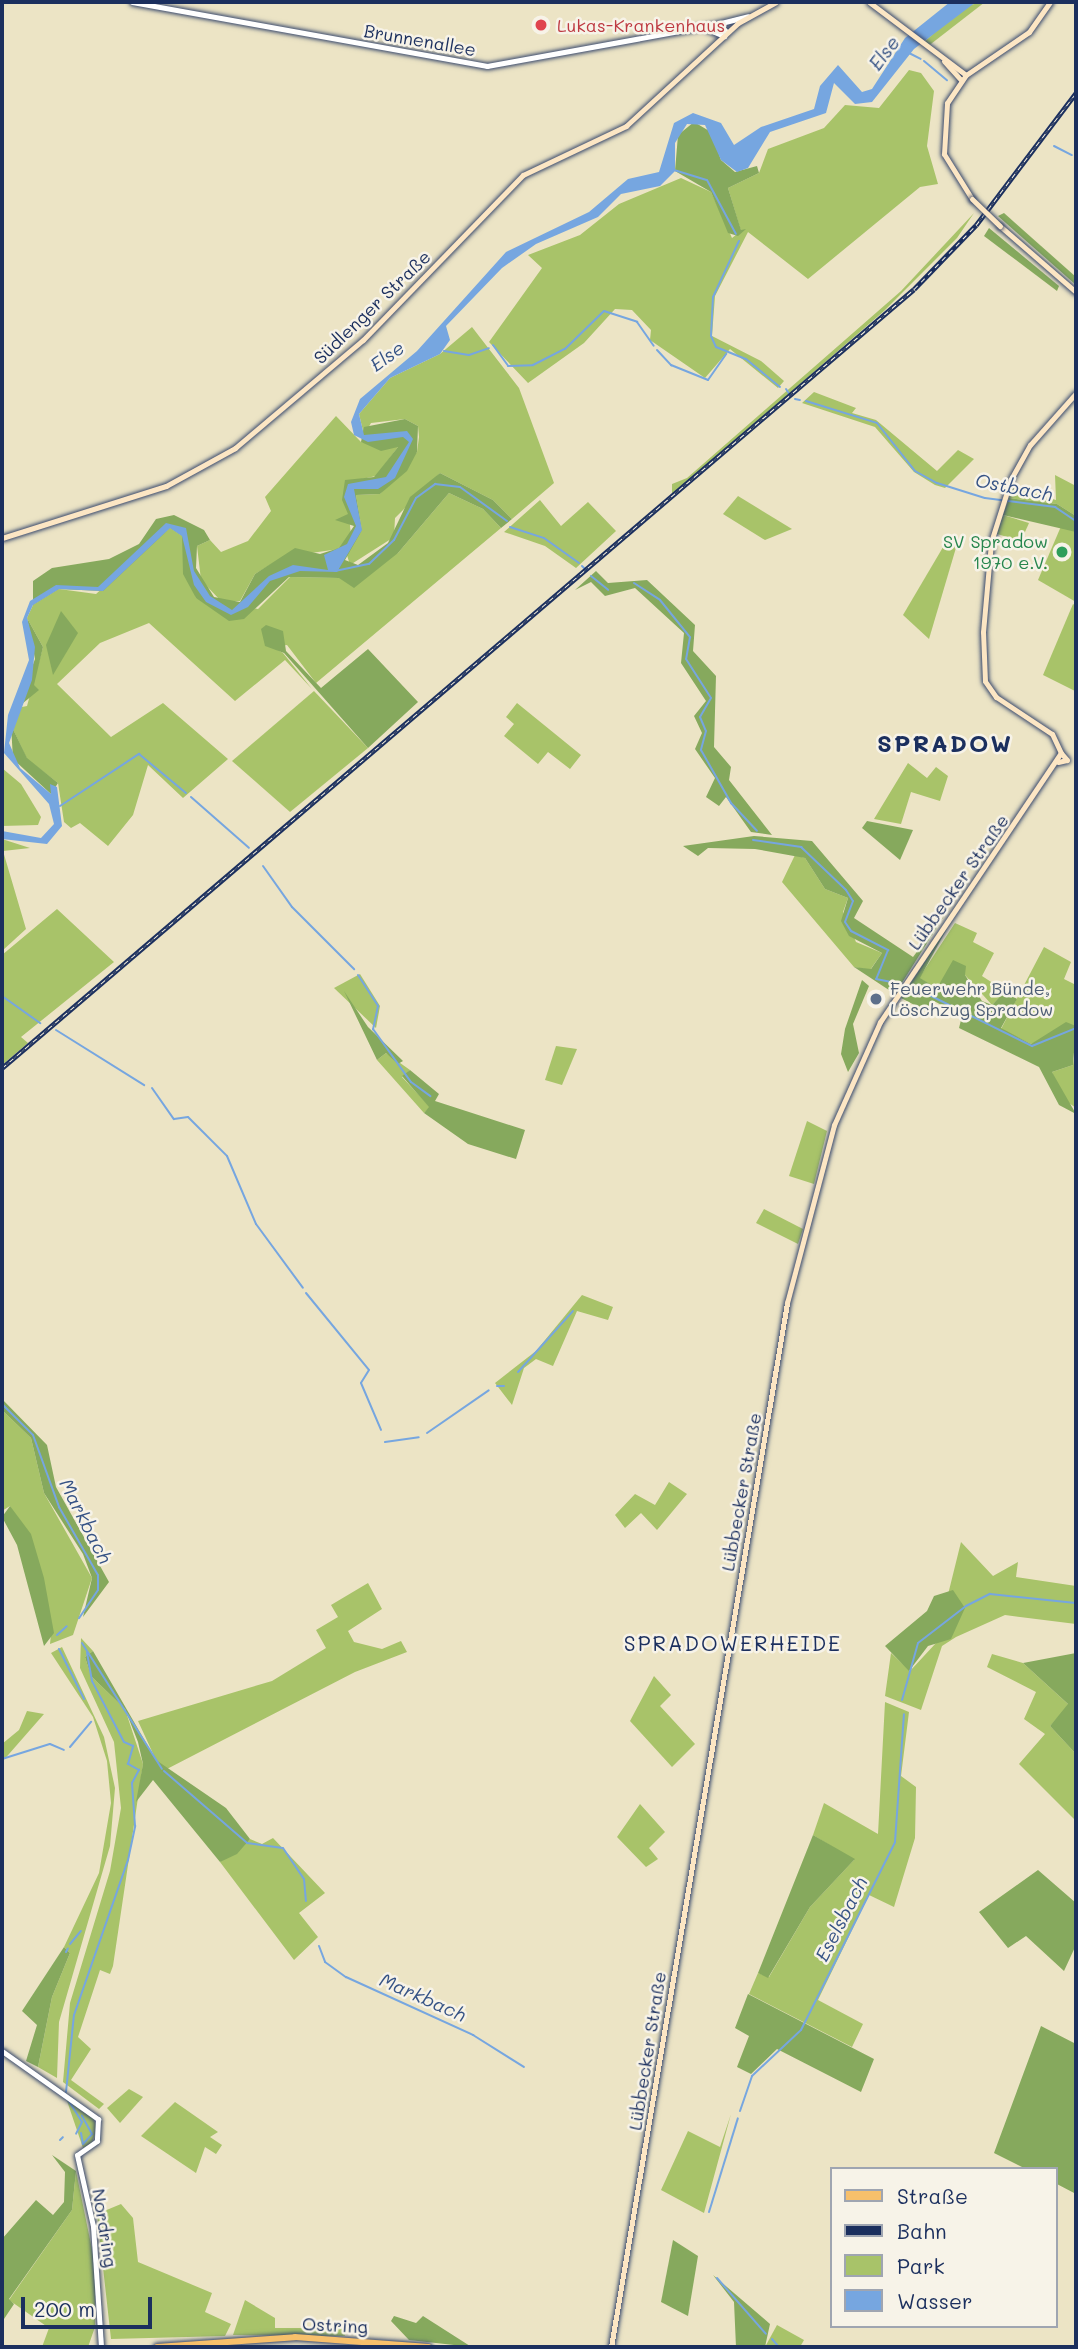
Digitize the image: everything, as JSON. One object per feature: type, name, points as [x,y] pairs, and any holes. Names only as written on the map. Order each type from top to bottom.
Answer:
[{"type":"main road","name":"Südlenger Straße","points":[[2,538],[166,486],[235,448],[363,340],[523,175],[626,126],[725,34],[748,16],[776,2]]},
{"type":"main road","points":[[869,2],[964,77]]},
{"type":"main road","points":[[1050,2],[1024,36],[964,77],[945,109],[941,138],[949,166],[972,199],[1076,292]]},
{"type":"main road","points":[[937,54],[958,67],[964,77]]},
{"type":"main road","points":[[958,67],[983,63]]},
{"type":"main road","name":"Lübbecker Straße","points":[[611,2347],[787,1303],[834,1125],[880,1022],[1058,762],[1061,753],[1052,734],[996,697],[985,681],[989,555],[1002,505],[1030,445],[1076,393]]},
{"type":"main road","name":"Ostring","points":[[157,2347],[314,2337],[429,2347]]},
{"type":"street","name":"Brunnenallee","points":[[132,2],[487,66],[702,27],[748,16]]},
{"type":"street","points":[[717,24],[725,34]]},
{"type":"street","points":[[702,27],[725,34]]},
{"type":"street","name":"Nordring","points":[[2,2051],[79,2100],[96,2114],[101,2129],[94,2146],[77,2155],[95,2237],[101,2347]]},
{"type":"green space","points":[[985,2],[927,47],[923,43],[964,6]]},
{"type":"green space","points":[[909,70],[921,73],[934,91],[927,146],[938,184],[920,187],[808,279],[748,232],[715,296],[712,336],[761,361],[784,381],[778,388],[730,349],[705,378],[650,340],[651,330],[632,310],[615,309],[584,343],[528,383],[489,342],[542,268],[528,255],[580,235],[619,204],[681,178],[711,192],[732,238],[741,231],[728,188],[759,173],[768,149],[824,128],[845,105],[879,108]]},
{"type":"green space","points":[[694,122],[711,132],[721,160],[735,172],[757,166],[759,173],[728,188],[741,230],[746,229],[738,236],[728,233],[711,192],[675,171],[678,135]]},
{"type":"green space","points":[[974,213],[957,238],[884,311],[672,495],[672,484],[687,478],[901,291]]},
{"type":"green space","points":[[1004,213],[1076,277],[1076,285],[998,216]]},
{"type":"green space","points":[[989,228],[1059,286],[1057,291],[984,236]]},
{"type":"green space","points":[[472,327],[519,388],[554,483],[512,519],[493,500],[440,473],[395,518],[394,537],[350,565],[346,552],[362,530],[356,495],[380,494],[417,452],[419,437],[418,426],[405,419],[371,423],[364,435],[359,414],[390,378],[440,354]]},
{"type":"green space","points":[[814,392],[856,408],[852,413],[876,420],[937,471],[958,450],[974,459],[945,488],[935,485],[914,472],[875,427],[802,403]]},
{"type":"green space","points":[[336,416],[361,442],[398,447],[376,476],[357,480],[348,507],[351,535],[339,549],[283,557],[255,574],[240,601],[221,601],[201,580],[197,546],[210,540],[221,552],[248,541],[271,511],[265,497]]},
{"type":"green space","points":[[405,419],[418,426],[417,452],[407,471],[380,494],[356,495],[362,530],[345,560],[358,565],[388,543],[410,497],[440,473],[493,500],[512,519],[501,528],[483,509],[449,493],[398,553],[354,588],[339,578],[289,577],[244,619],[229,621],[196,598],[183,574],[182,536],[170,528],[103,591],[59,589],[33,605],[33,581],[52,568],[109,559],[139,544],[156,519],[174,515],[204,530],[210,540],[197,546],[196,568],[214,597],[240,602],[255,574],[295,548],[320,554],[339,548],[354,526],[335,520],[348,514],[342,500],[345,480],[374,477],[398,447],[381,451],[361,442],[364,427]]},
{"type":"green space","points":[[1055,475],[1076,486],[1076,516],[1057,504],[1009,498],[1013,487],[1056,500]]},
{"type":"green space","points":[[449,493],[483,509],[501,528],[316,683],[287,645],[272,647],[283,653],[312,689],[285,660],[235,701],[149,623],[100,643],[57,684],[111,737],[163,703],[228,759],[183,798],[148,765],[133,815],[108,846],[80,823],[71,828],[64,822],[58,783],[27,759],[11,725],[17,708],[27,706],[43,647],[27,618],[33,605],[59,589],[96,594],[170,528],[182,536],[196,598],[258,609],[290,577],[339,578],[398,553]]},
{"type":"green space","points":[[738,496],[792,529],[765,540],[723,514]]},
{"type":"green space","points":[[1009,498],[1057,504],[1076,516],[1076,532],[1003,515]]},
{"type":"green space","points":[[540,500],[561,526],[588,502],[616,531],[576,568],[545,546],[504,532]]},
{"type":"green space","points":[[1003,515],[1029,523],[1021,541],[997,534]]},
{"type":"green space","name":"SV Spradow 1970 e.V.","points":[[1062,524],[1076,532],[1076,602],[1038,580]]},
{"type":"green space","points":[[949,537],[958,541],[929,639],[903,615]]},
{"type":"green space","points":[[596,571],[608,583],[647,580],[695,625],[693,651],[716,676],[714,747],[731,767],[729,780],[772,835],[751,832],[726,797],[719,806],[706,797],[715,778],[695,749],[702,733],[694,716],[706,701],[681,663],[684,633],[635,588],[605,596],[591,582],[575,590]]},
{"type":"green space","points":[[1073,604],[1076,606],[1075,691],[1043,675]]},
{"type":"green space","points":[[61,611],[78,633],[53,675],[46,645]]},
{"type":"green space","points":[[27,618],[43,647],[34,685],[39,690],[17,708],[35,659]]},
{"type":"green space","points":[[266,625],[283,631],[286,651],[321,688],[368,649],[418,702],[368,748],[284,653],[265,646],[261,629]]},
{"type":"green space","points":[[314,691],[368,748],[290,812],[232,761]]},
{"type":"green space","points":[[517,703],[581,755],[570,769],[548,752],[538,764],[504,736],[514,724],[506,717]]},
{"type":"green space","points":[[11,725],[27,758],[58,783],[51,794],[13,759]]},
{"type":"green space","points":[[908,763],[927,778],[936,767],[948,776],[940,801],[911,792],[901,824],[874,819]]},
{"type":"green space","points":[[2,768],[21,784],[41,817],[38,825],[2,826]]},
{"type":"green space","points":[[867,821],[913,830],[900,860],[862,828]]},
{"type":"green space","points":[[754,836],[812,841],[863,901],[854,918],[913,957],[944,916],[895,994],[854,967],[871,969],[882,953],[849,936],[841,921],[848,898],[825,889],[805,858],[755,849],[708,848],[698,856],[683,846]]},
{"type":"green space","points":[[2,839],[30,848],[3,851],[26,929],[2,951]]},
{"type":"green space","points":[[795,855],[805,858],[825,889],[848,898],[843,912],[856,942],[882,953],[870,970],[854,967],[782,882]]},
{"type":"green space","points":[[57,909],[114,962],[21,1037],[28,1043],[2,1065],[2,955]]},
{"type":"green space","points":[[951,921],[920,978],[937,988],[953,960],[966,966],[965,975],[982,1001],[992,1005],[1005,991],[1017,999],[1001,1028],[1031,1044],[1066,1022],[1076,1026],[1073,1065],[1052,1072],[1076,1114],[1059,1105],[1039,1067],[959,1028],[962,1016],[934,1001],[928,1012],[901,998]]},
{"type":"green space","points":[[955,923],[977,933],[973,942],[994,953],[982,976],[1005,991],[992,1005],[965,975],[937,988],[919,978]]},
{"type":"green space","points":[[1044,947],[1071,962],[1064,979],[1076,985],[1076,1026],[1031,1044],[1001,1029]]},
{"type":"green space","points":[[360,974],[380,1006],[376,1028],[334,988]]},
{"type":"green space","points":[[862,980],[869,986],[853,1024],[859,1053],[848,1072],[841,1054],[845,1029]]},
{"type":"green space","points":[[344,991],[368,1027],[403,1061],[398,1064],[386,1053],[377,1060]]},
{"type":"green space","points":[[1076,1044],[1076,1108],[1062,1098],[1052,1072],[1073,1065]]},
{"type":"green space","points":[[556,1046],[577,1049],[562,1085],[545,1080]]},
{"type":"green space","points":[[386,1053],[410,1070],[402,1077],[430,1107],[424,1113],[377,1060]]},
{"type":"green space","points":[[410,1070],[439,1094],[435,1101],[525,1130],[516,1159],[468,1144],[424,1113],[429,1107],[402,1076]]},
{"type":"green space","points":[[807,1121],[827,1131],[814,1184],[789,1176]]},
{"type":"green space","points":[[764,1209],[803,1229],[798,1244],[756,1223]]},
{"type":"green space","points":[[582,1295],[613,1307],[608,1320],[577,1311],[553,1366],[536,1359],[524,1368],[512,1405],[495,1383],[536,1351]]},
{"type":"green space","points":[[2,1399],[47,1445],[56,1487],[109,1582],[83,1617],[92,1578],[83,1554],[44,1493],[31,1438],[2,1410]]},
{"type":"green space","points":[[2,1410],[31,1438],[44,1493],[92,1578],[73,1635],[50,1644],[52,1624],[10,1506],[2,1511]]},
{"type":"green space","points":[[669,1482],[687,1494],[657,1530],[641,1513],[625,1528],[615,1515],[635,1494],[655,1505]]},
{"type":"green space","points":[[10,1506],[31,1534],[44,1578],[54,1633],[44,1646],[17,1545],[2,1517]]},
{"type":"green space","points":[[961,1542],[993,1576],[1018,1562],[1016,1577],[1076,1586],[1076,1624],[1005,1615],[956,1637],[942,1646],[921,1710],[885,1696],[891,1653],[910,1671],[936,1643]]},
{"type":"green space","points":[[368,1583],[382,1609],[348,1631],[354,1642],[382,1649],[401,1641],[407,1652],[355,1672],[165,1770],[156,1760],[138,1721],[272,1681],[326,1648],[316,1630],[338,1617],[331,1605]]},
{"type":"green space","points":[[953,1590],[965,1608],[951,1639],[928,1646],[909,1671],[885,1646],[927,1611],[934,1596]]},
{"type":"green space","points":[[81,1638],[93,1651],[85,1657],[91,1676],[125,1709],[143,1764],[113,1966],[110,1974],[100,1970],[78,2037],[91,2049],[71,2080],[104,2104],[99,2109],[63,2082],[70,2003],[110,1871],[121,1808],[114,1742],[80,1668]]},
{"type":"green space","points":[[62,1647],[104,1737],[115,1788],[110,1846],[59,2022],[57,2078],[38,2067],[52,1997],[70,1953],[64,1947],[99,1873],[111,1803],[107,1761],[93,1717],[51,1653]]},
{"type":"green space","points":[[93,1651],[156,1760],[226,1808],[250,1839],[237,1854],[220,1862],[153,1780],[136,1802],[143,1764],[138,1742],[125,1709],[91,1676],[85,1657]]},
{"type":"green space","points":[[1076,1653],[1076,1754],[1050,1726],[1068,1704],[1023,1663]]},
{"type":"green space","points":[[992,1654],[1023,1663],[1069,1705],[1050,1726],[1076,1754],[1076,1821],[1019,1764],[1045,1734],[1024,1719],[1036,1692],[987,1667]]},
{"type":"green space","points":[[654,1676],[671,1695],[660,1706],[695,1744],[672,1767],[630,1721]]},
{"type":"green space","points":[[885,1702],[909,1712],[901,1776],[916,1787],[915,1838],[894,1907],[869,1895],[818,2000],[863,2024],[852,2047],[749,1994],[758,1973],[769,1977],[810,1907],[854,1860],[813,1835],[824,1803],[878,1834]]},
{"type":"green space","points":[[27,1711],[44,1714],[2,1762],[2,1744],[19,1730]]},
{"type":"green space","points":[[640,1804],[665,1832],[649,1848],[658,1859],[646,1867],[617,1837]]},
{"type":"green space","points":[[813,1835],[855,1859],[810,1907],[768,1978],[758,1973]]},
{"type":"green space","points":[[273,1838],[325,1893],[299,1913],[318,1937],[294,1960],[220,1862],[250,1839],[262,1844]]},
{"type":"green space","points":[[1038,1870],[1076,1903],[1076,1945],[1064,1971],[1026,1936],[1008,1948],[979,1912]]},
{"type":"green space","points":[[64,1947],[70,1953],[52,1997],[38,2067],[26,2061],[37,2025],[22,2011]]},
{"type":"green space","points":[[748,1994],[874,2059],[861,2092],[777,2049],[751,2074],[737,2067],[749,2036],[735,2028]]},
{"type":"green space","points":[[1041,2026],[1076,2044],[1076,2194],[1057,2184],[1057,2167],[1022,2167],[994,2153]]},
{"type":"green space","points":[[129,2089],[143,2097],[120,2123],[107,2108]]},
{"type":"green space","points":[[65,2095],[91,2112],[97,2128],[92,2143],[83,2148]]},
{"type":"green space","points":[[175,2102],[218,2132],[210,2137],[222,2145],[216,2154],[205,2147],[196,2173],[141,2136]]},
{"type":"green space","points":[[731,2114],[704,2213],[661,2190],[688,2131],[720,2147]]},
{"type":"green space","points":[[52,2155],[76,2171],[72,2210],[9,2299],[14,2304],[2,2322],[2,2239],[36,2200],[53,2215],[64,2202],[65,2172]]},
{"type":"green space","points":[[76,2171],[95,2264],[95,2327],[88,2347],[42,2347],[49,2328],[9,2300],[72,2210]]},
{"type":"green space","points":[[121,2204],[133,2218],[138,2262],[212,2293],[205,2312],[231,2324],[225,2336],[111,2339],[97,2214]]},
{"type":"green space","points":[[673,2240],[698,2256],[688,2316],[661,2302]]},
{"type":"green space","points":[[713,2275],[770,2324],[765,2347],[736,2347],[734,2302]]},
{"type":"green space","points":[[245,2300],[275,2318],[275,2328],[346,2328],[345,2336],[233,2335]]},
{"type":"green space","points":[[394,2316],[416,2323],[423,2316],[472,2347],[409,2340],[391,2321]]},
{"type":"green space","points":[[777,2325],[804,2340],[800,2347],[765,2347]]},
{"type":"water","points":[[950,2],[976,2],[914,49],[872,102],[855,104],[834,83],[826,113],[770,132],[748,168],[737,172],[721,160],[705,125],[687,124],[675,143],[675,171],[660,186],[621,194],[598,217],[536,244],[502,268],[446,326],[450,340],[440,354],[390,378],[359,414],[364,435],[407,431],[413,439],[395,478],[378,489],[354,489],[362,530],[337,572],[300,571],[270,581],[248,607],[231,615],[206,602],[194,585],[182,536],[170,528],[103,591],[59,589],[33,605],[27,618],[35,647],[32,680],[9,743],[20,768],[51,794],[50,784],[57,787],[62,826],[47,844],[2,839],[2,831],[41,838],[54,824],[49,804],[4,753],[8,715],[29,660],[22,622],[30,601],[56,585],[98,587],[166,523],[186,528],[194,571],[210,596],[232,610],[269,576],[293,565],[328,570],[324,555],[347,544],[356,526],[344,497],[348,484],[386,477],[409,442],[403,437],[368,442],[354,435],[351,422],[360,399],[417,351],[506,252],[589,212],[628,179],[659,172],[674,123],[693,113],[721,123],[734,145],[761,127],[814,109],[820,86],[838,65],[862,92],[872,89],[905,38]]},
{"type":"waterway","name":"Else","points":[[909,53],[921,59]]},
{"type":"waterway","points":[[924,61],[947,80]]},
{"type":"waterway","points":[[1054,146],[1072,155]]},
{"type":"waterway","name":"Ostbach","points":[[674,170],[707,180],[736,234]]},
{"type":"waterway","name":"Ostbach","points":[[739,241],[713,297],[711,336],[716,347],[746,359],[780,387]]},
{"type":"waterway","points":[[493,345],[508,366],[533,365],[565,349],[604,311],[637,322],[654,346]]},
{"type":"waterway","points":[[444,351],[469,355],[489,348]]},
{"type":"waterway","points":[[657,350],[671,365],[708,380],[726,354]]},
{"type":"waterway","name":"Ostbach","points":[[786,389],[790,395]]},
{"type":"waterway","name":"Ostbach","points":[[795,399],[800,400]]},
{"type":"waterway","name":"Ostbach","points":[[806,401],[877,423],[915,471],[937,483],[985,498],[1055,507],[1076,521]]},
{"type":"waterway","name":"Eselsbach","points":[[335,571],[369,564],[394,540],[416,498],[435,484],[460,487],[507,521]]},
{"type":"waterway","name":"Eselsbach","points":[[510,527],[544,538],[579,563]]},
{"type":"waterway","name":"Eselsbach","points":[[582,566],[586,570]]},
{"type":"waterway","name":"Eselsbach","points":[[591,576],[608,590]]},
{"type":"waterway","name":"Eselsbach","points":[[634,583],[660,600],[690,637],[686,659],[711,698],[700,717],[706,731],[701,750],[731,803],[757,831]]},
{"type":"waterway","points":[[60,806],[139,754],[186,793]]},
{"type":"waterway","points":[[191,797],[249,848]]},
{"type":"waterway","name":"Eselsbach","points":[[753,840],[801,847],[846,890],[853,901],[845,922],[851,931],[888,950],[876,979],[897,983]]},
{"type":"waterway","points":[[263,866],[292,907],[354,969]]},
{"type":"waterway","points":[[358,975],[378,1006],[373,1029],[411,1082],[430,1096]]},
{"type":"waterway","name":"Eselsbach","points":[[913,987],[1032,1046],[1076,1028]]},
{"type":"waterway","points":[[2,996],[40,1023]]},
{"type":"waterway","points":[[56,1030],[144,1085]]},
{"type":"waterway","points":[[152,1088],[174,1119],[188,1117],[227,1156],[256,1224],[303,1288]]},
{"type":"waterway","points":[[306,1293],[369,1370],[361,1383],[381,1430]]},
{"type":"waterway","points":[[518,1372],[573,1311]]},
{"type":"waterway","points":[[497,1386],[504,1386]]},
{"type":"waterway","points":[[427,1433],[489,1390]]},
{"type":"waterway","name":"Markbach","points":[[2,1404],[33,1435],[59,1507],[98,1575],[98,1590],[79,1618]]},
{"type":"waterway","points":[[385,1442],[419,1437]]},
{"type":"waterway","name":"Eselsbach","points":[[902,1700],[918,1643],[966,1606],[990,1594],[1076,1603]]},
{"type":"waterway","points":[[57,1635],[67,1626]]},
{"type":"waterway","name":"Markbach","points":[[82,1643],[162,1769]]},
{"type":"waterway","points":[[59,1649],[84,1699]]},
{"type":"waterway","points":[[66,2092],[74,2015],[128,1860],[135,1826],[132,1783],[139,1770],[128,1764],[133,1746],[124,1742],[92,1681],[87,1652]]},
{"type":"waterway","name":"Eselsbach","points":[[740,2111],[752,2076],[801,2030],[895,1842],[904,1714]]},
{"type":"waterway","points":[[70,1747],[91,1722]]},
{"type":"waterway","points":[[2,1759],[50,1744],[64,1750]]},
{"type":"waterway","name":"Markbach","points":[[164,1771],[247,1843],[283,1848],[304,1879],[306,1901]]},
{"type":"waterway","points":[[70,1944],[81,1931]]},
{"type":"waterway","name":"Markbach","points":[[319,1946],[325,1962],[346,1977],[473,2035],[524,2067]]},
{"type":"waterway","points":[[66,1952],[68,1948]]},
{"type":"waterway","points":[[67,2098],[82,2122],[76,2134]]},
{"type":"waterway","points":[[81,2133],[83,2144],[92,2134],[82,2116]]},
{"type":"waterway","name":"Eselsbach","points":[[709,2212],[738,2118]]},
{"type":"waterway","points":[[60,2140],[63,2137]]},
{"type":"waterway","name":"Eselsbach","points":[[717,2278],[766,2334]]},
{"type":"waterway","name":"Eselsbach","points":[[772,2339],[779,2347]]},
{"type":"railway","points":[[2,1068],[914,289],[976,225],[1076,93]]},
{"type":"place","name":"Lukas-Krankenhaus","points":[[541,25]]},
{"type":"place","name":"SV Spradow 1970 e.V.","points":[[1062,552]]},
{"type":"place","name":"Feuerwehr Bünde, Löschzug Spradow","points":[[876,999]]},
{"type":"district","name":"SPRADOW","points":[[945,743]]},
{"type":"district","name":"SPRADOWERHEIDE","points":[[733,1643]]}]
